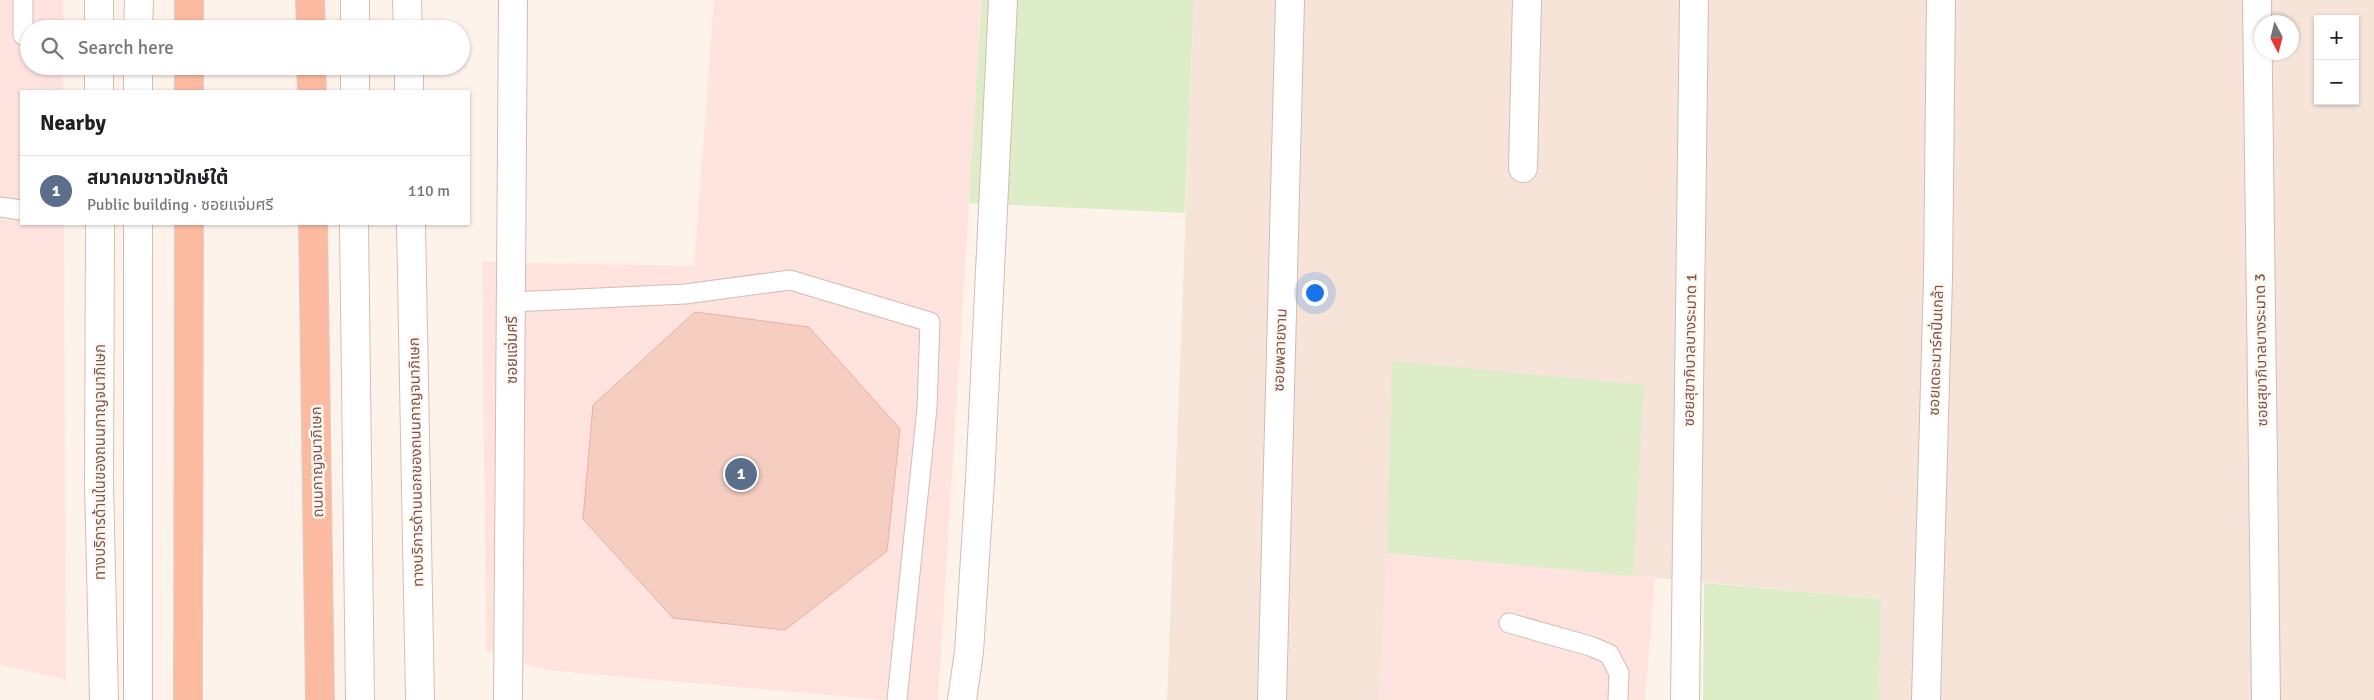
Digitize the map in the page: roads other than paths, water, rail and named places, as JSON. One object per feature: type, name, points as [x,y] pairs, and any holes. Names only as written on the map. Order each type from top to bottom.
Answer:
[{"type":"highway","points":[[189,0],[189,20]]},
{"type":"highway","points":[[310,0],[311,20]]},
{"type":"highway","points":[[189,75],[189,90]]},
{"type":"highway","points":[[311,75],[312,90]]},
{"type":"highway","points":[[188,700],[189,225]]},
{"type":"highway","name":"ถนนกาญจนาภิเษก","points":[[313,225],[320,700]]},
{"type":"street","points":[[99,0],[99,20]]},
{"type":"street","points":[[138,0],[138,20]]},
{"type":"street","points":[[355,0],[355,20]]},
{"type":"street","points":[[407,0],[408,20]]},
{"type":"street","name":"ซอยแจ่มศรี","points":[[508,700],[513,0]]},
{"type":"street","points":[[962,700],[969,652],[980,480],[1003,0]]},
{"type":"street","name":"ซอยพลายงาม","points":[[1272,700],[1290,0]]},
{"type":"street","points":[[1523,168],[1527,0]]},
{"type":"street","name":"ซอยสุขาภิบาลบางระมาด 1","points":[[1685,700],[1694,0]]},
{"type":"street","name":"ซอยเดอะมาร์คปิ่นเกล้า","points":[[1926,700],[1938,278],[1941,0]]},
{"type":"street","name":"ซอยสุขาภิบาลบางระมาด 3","points":[[2257,0],[2266,700]]},
{"type":"street","points":[[99,75],[99,90]]},
{"type":"street","points":[[138,75],[138,90]]},
{"type":"street","points":[[355,75],[355,90]]},
{"type":"street","points":[[408,75],[409,90]]},
{"type":"street","name":"ทางบริการด้านในของถนนกาญจนาภิเษก","points":[[100,225],[99,482],[104,700]]},
{"type":"street","name":"ทางบริการด้านนอกของถนนกาญจนาภิเษก","points":[[412,225],[420,700]]},
{"type":"street","points":[[354,234],[360,700]]},
{"type":"street","points":[[138,235],[138,700]]},
{"type":"lane","points":[[23,0],[23,20]]},
{"type":"lane","points":[[0,207],[20,210]]},
{"type":"lane","points":[[512,302],[685,294],[790,280],[930,322],[927,408],[896,700]]},
{"type":"lane","points":[[1509,622],[1590,646],[1609,654],[1619,672],[1618,700]]},
{"type":"place","name":"สมาคมชาวปักษ์ใต้","points":[[741,474]]}]
